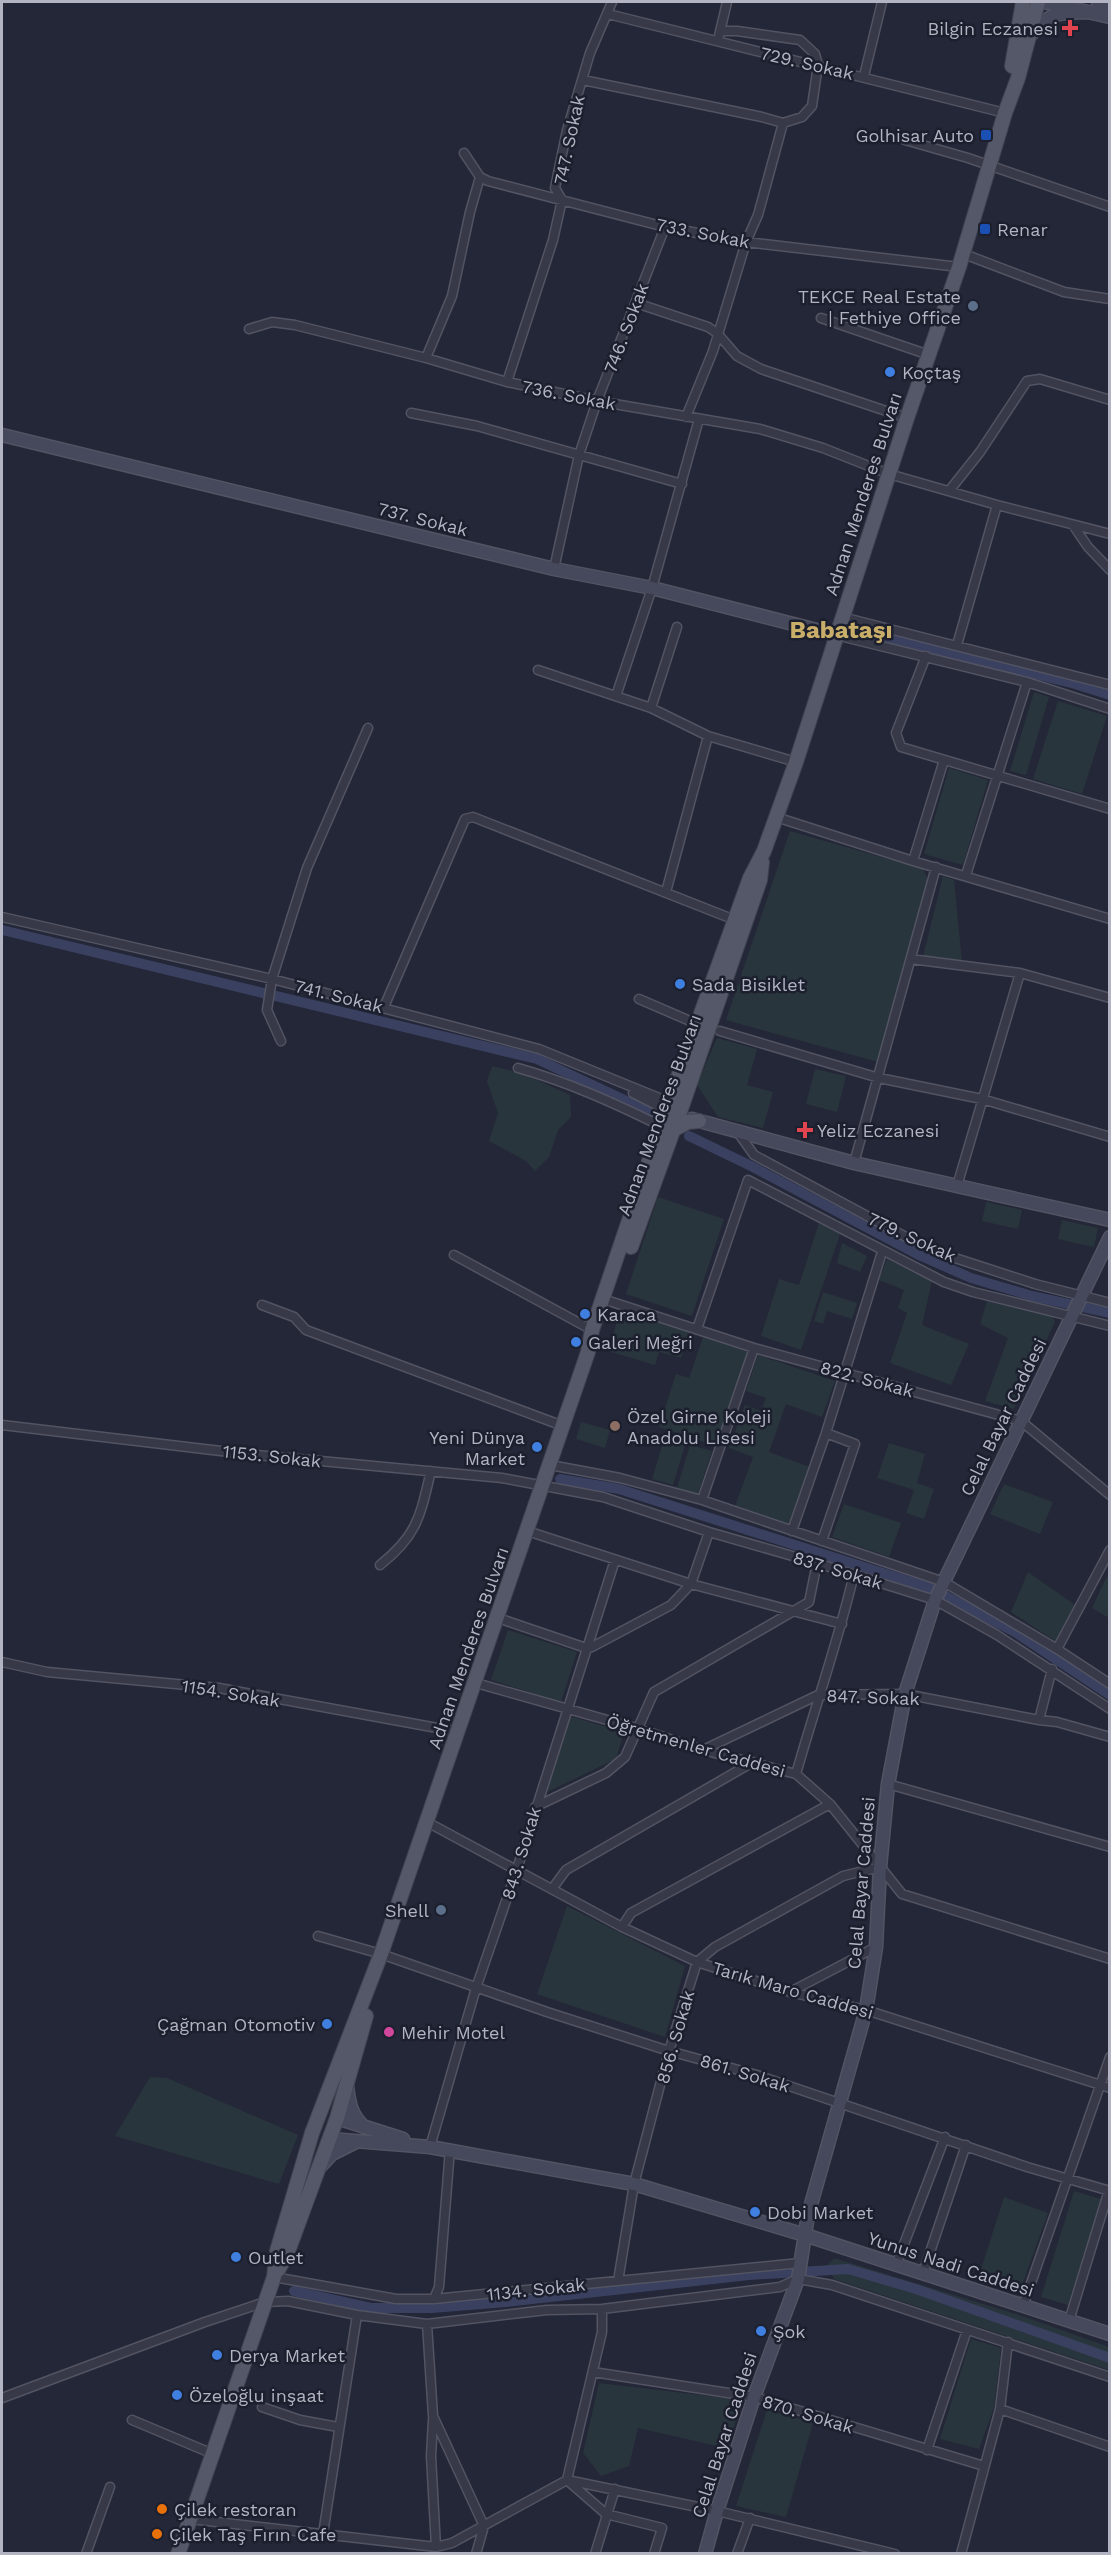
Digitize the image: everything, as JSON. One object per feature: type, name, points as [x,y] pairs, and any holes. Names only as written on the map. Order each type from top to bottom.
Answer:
[{"type":"main road","name":"Adnan Menderes Bulvarı","points":[[1005,113],[1023,2]]},
{"type":"main road","name":"Adnan Menderes Bulvarı","points":[[674,1108],[697,1024],[750,878],[764,851],[796,762],[907,418],[962,260],[1005,113],[1018,78],[1038,2]]},
{"type":"main road","name":"Adnan Menderes Bulvarı","points":[[178,2553],[273,2277],[277,2251],[312,2133],[381,1954],[674,1108],[760,879],[764,851]]},
{"type":"main road","points":[[667,1128],[699,1121]]},
{"type":"main road","name":"Adnan Menderes Bulvarı","points":[[588,1352],[592,1330],[607,1300]]},
{"type":"main road","name":"Adnan Menderes Bulvarı","points":[[273,2277],[287,2254],[330,2139],[381,1954]]},
{"type":"main road","points":[[320,2113],[337,2118]]},
{"type":"main road","points":[[312,2133],[330,2139]]},
{"type":"street","name":"747. Sokak","points":[[507,382],[553,240],[562,200],[555,188],[567,130],[590,53],[612,2]]},
{"type":"street","points":[[717,41],[728,2]]},
{"type":"street","points":[[864,76],[882,2]]},
{"type":"street","points":[[1044,2],[1095,7],[1110,17]]},
{"type":"street","points":[[1027,39],[1045,19],[1060,13],[1110,5]]},
{"type":"street","name":"729. Sokak","points":[[608,14],[1005,113]]},
{"type":"street","points":[[583,80],[783,123],[802,117],[812,106],[818,65],[815,54],[800,40],[737,30],[720,31]]},
{"type":"street","points":[[686,417],[713,351],[746,242],[758,215],[783,123]]},
{"type":"street","points":[[905,140],[991,166],[1110,207]]},
{"type":"street","points":[[426,358],[452,296],[480,177],[464,153]]},
{"type":"street","name":"733. Sokak","points":[[480,177],[665,226],[746,242],[962,260],[1064,292],[1110,299]]},
{"type":"street","name":"746. Sokak","points":[[554,569],[579,455],[597,401],[665,226]]},
{"type":"street","points":[[636,303],[708,327],[717,333],[737,356],[761,369],[907,418]]},
{"type":"street","points":[[821,318],[929,355]]},
{"type":"street","name":"736. Sokak","points":[[249,329],[272,322],[295,325],[426,358],[507,382],[597,401],[760,429],[823,448],[889,474],[1110,534]]},
{"type":"street","points":[[949,491],[980,452],[1027,381],[1040,379],[1110,400]]},
{"type":"street","points":[[411,413],[477,426],[682,484]]},
{"type":"street","points":[[616,696],[652,588],[699,418]]},
{"type":"street","name":"737. Sokak","points":[[2,435],[554,569],[652,588],[836,634]]},
{"type":"street","points":[[957,645],[997,505]]},
{"type":"street","points":[[1073,525],[1088,547],[1110,570]]},
{"type":"street","points":[[842,617],[1110,685]]},
{"type":"street","points":[[651,708],[677,627]]},
{"type":"street","points":[[836,634],[1027,682],[1110,709]]},
{"type":"street","points":[[926,656],[896,734],[901,747],[1110,809]]},
{"type":"street","points":[[538,670],[651,708],[708,736],[796,762]]},
{"type":"street","points":[[966,875],[1027,682]]},
{"type":"street","points":[[281,1041],[267,1010],[272,979],[307,868],[368,728]]},
{"type":"street","points":[[666,892],[708,736]]},
{"type":"street","points":[[913,861],[944,760]]},
{"type":"street","points":[[384,1006],[465,819],[473,817],[735,920]]},
{"type":"street","points":[[776,817],[913,861],[1110,919]]},
{"type":"street","points":[[854,1163],[936,867]]},
{"type":"street","name":"741. Sokak","points":[[2,917],[384,1006],[540,1049],[674,1108]]},
{"type":"street","points":[[911,959],[1020,973],[1110,998]]},
{"type":"street","points":[[957,1186],[1020,973]]},
{"type":"street","points":[[639,999],[697,1024]]},
{"type":"street","points":[[720,1031],[879,1078],[982,1099],[1110,1137]]},
{"type":"street","points":[[518,1068],[563,1082],[667,1128]]},
{"type":"street","points":[[674,1108],[699,1121],[854,1163],[1110,1220]]},
{"type":"street","points":[[674,1108],[736,1130]]},
{"type":"street","name":"779. Sokak","points":[[736,1130],[754,1155],[906,1237],[955,1258],[1035,1284],[1110,1303]]},
{"type":"street","points":[[697,1329],[748,1180],[882,1252],[944,1282],[973,1292],[1110,1326]]},
{"type":"street","name":"Celal Bayar Caddesi","points":[[705,2553],[754,2397],[798,2278],[808,2215],[866,2010],[876,1947],[880,1867],[888,1784],[904,1694],[934,1600],[1110,1237]]},
{"type":"street","points":[[792,1531],[826,1433],[882,1252]]},
{"type":"street","points":[[454,1254],[592,1330]]},
{"type":"street","name":"822. Sokak","points":[[607,1300],[754,1348],[1021,1421],[1110,1495]]},
{"type":"street","points":[[262,1305],[294,1317],[306,1330],[563,1426]]},
{"type":"street","points":[[702,1500],[754,1348]]},
{"type":"street","name":"1153. Sokak","points":[[2,1425],[246,1454],[502,1478],[542,1486]]},
{"type":"street","points":[[822,1541],[855,1444],[826,1433]]},
{"type":"street","name":"837. Sokak","points":[[550,1466],[620,1478],[702,1500],[944,1582],[1057,1649],[1110,1684]]},
{"type":"street","points":[[380,1565],[401,1548],[414,1529],[423,1508],[431,1471]]},
{"type":"street","name":"837. Sokak","points":[[542,1486],[603,1497],[709,1532],[934,1600],[1052,1670],[1110,1709]]},
{"type":"street","points":[[527,1531],[691,1584],[842,1624]]},
{"type":"street","points":[[498,1618],[586,1648],[671,1605],[691,1584],[709,1532]]},
{"type":"street","points":[[1057,1649],[1110,1550]]},
{"type":"street","name":"843. Sokak","points":[[430,2146],[476,1988],[517,1869],[615,1560]]},
{"type":"street","points":[[535,1807],[606,1773],[625,1756],[654,1692],[809,1602],[817,1563]]},
{"type":"street","points":[[796,1774],[818,1695],[842,1624],[854,1574]]},
{"type":"street","name":"1154. Sokak","points":[[2,1662],[47,1672],[219,1688],[459,1732]]},
{"type":"street","points":[[1039,1720],[1052,1670]]},
{"type":"street","name":"Öğretmenler Caddesi","points":[[476,1683],[639,1729],[703,1750],[796,1774],[830,1804],[903,1894],[1110,1959]]},
{"type":"street","name":"847. Sokak","points":[[703,1750],[818,1695],[904,1694],[1058,1722],[1110,1737]]},
{"type":"street","points":[[552,1889],[566,1870],[753,1762]]},
{"type":"street","points":[[888,1784],[1110,1847]]},
{"type":"street","points":[[622,1927],[631,1913],[830,1804]]},
{"type":"street","name":"Tarık Maro Caddesi","points":[[427,1822],[622,1927],[697,1962],[790,1992],[866,2010],[1110,2088]]},
{"type":"street","points":[[697,1962],[715,1947],[843,1876],[880,1867]]},
{"type":"street","name":"861. Sokak","points":[[318,1936],[381,1954],[476,1988],[669,2051],[757,2075],[1066,2179],[1109,2190]]},
{"type":"street","points":[[790,1992],[876,1947]]},
{"type":"street","name":"856. Sokak","points":[[618,2281],[634,2184],[669,2051],[697,1962]]},
{"type":"street","points":[[1023,2306],[1110,2057]]},
{"type":"street","points":[[346,2085],[350,2106],[356,2119],[365,2128]]},
{"type":"street","name":"Yunus Nadi Caddesi","points":[[337,2118],[430,2146]]},
{"type":"street","points":[[896,2265],[945,2137]]},
{"type":"street","name":"Yunus Nadi Caddesi","points":[[330,2139],[430,2146],[634,2184],[805,2235],[1110,2334]]},
{"type":"street","points":[[319,2168],[341,2148],[358,2141]]},
{"type":"street","points":[[923,2273],[966,2145]]},
{"type":"street","points":[[434,2299],[439,2287],[450,2149]]},
{"type":"street","points":[[1069,2321],[1109,2190]]},
{"type":"street","name":"1134. Sokak","points":[[273,2277],[396,2299],[434,2299],[800,2263]]},
{"type":"street","points":[[2,2398],[194,2326],[265,2302],[288,2301],[357,2315],[427,2324],[546,2310],[602,2309],[780,2287],[798,2278],[832,2285],[1110,2377]]},
{"type":"street","points":[[567,2480],[602,2332],[602,2309]]},
{"type":"street","points":[[323,2534],[357,2315]]},
{"type":"street","points":[[427,2324],[433,2416],[430,2456],[436,2547]]},
{"type":"street","points":[[927,2450],[967,2330]]},
{"type":"street","points":[[961,2553],[1000,2409],[1008,2342]]},
{"type":"street","name":"870. Sokak","points":[[593,2372],[754,2397],[984,2466]]},
{"type":"street","points":[[261,2407],[300,2420],[338,2427]]},
{"type":"street","points":[[1000,2409],[1110,2447]]},
{"type":"street","points":[[433,2416],[484,2526],[476,2553]]},
{"type":"street","points":[[132,2420],[213,2454]]},
{"type":"street","points":[[567,2480],[606,2514],[662,2528],[654,2553]]},
{"type":"street","points":[[190,2519],[436,2547],[452,2543],[567,2480],[750,2518],[895,2553]]},
{"type":"street","points":[[86,2553],[110,2487]]},
{"type":"street","points":[[595,2553],[615,2489]]},
{"type":"street","points":[[737,2553],[750,2518]]},
{"type":"street","points":[[450,2553],[452,2543]]},
{"type":"shaded area","points":[[1034,692],[1049,697],[1026,775],[1010,771]]},
{"type":"shaded area","points":[[1058,701],[1107,716],[1082,794],[1033,779]]},
{"type":"shaded area","points":[[949,768],[988,780],[963,865],[924,854]]},
{"type":"shaded area","points":[[790,831],[923,869],[928,879],[878,1062],[726,1020]]},
{"type":"shaded area","points":[[943,876],[954,880],[962,962],[923,956]]},
{"type":"shaded area","points":[[717,1038],[757,1049],[747,1085],[773,1092],[763,1128],[718,1117],[697,1085]]},
{"type":"shaded area","points":[[492,1066],[524,1074],[570,1095],[571,1117],[558,1130],[549,1157],[535,1171],[526,1161],[489,1141],[498,1113],[487,1081]]},
{"type":"shaded area","points":[[815,1069],[846,1076],[837,1112],[806,1104]]},
{"type":"shaded area","points":[[658,1197],[724,1219],[692,1316],[626,1294]]},
{"type":"shaded area","points":[[986,1202],[1022,1210],[1018,1229],[982,1221]]},
{"type":"shaded area","points":[[1062,1220],[1098,1228],[1094,1247],[1058,1239]]},
{"type":"shaded area","points":[[819,1223],[840,1234],[801,1350],[761,1336],[779,1279],[799,1285]]},
{"type":"shaded area","points":[[842,1243],[867,1256],[860,1272],[837,1263]]},
{"type":"shaded area","points":[[887,1259],[932,1281],[922,1325],[969,1344],[951,1385],[890,1363],[907,1313],[898,1308],[904,1290],[879,1280]]},
{"type":"shaded area","points":[[823,1292],[857,1303],[852,1319],[827,1311],[823,1324],[814,1321]]},
{"type":"shaded area","points":[[987,1301],[1052,1315],[1055,1322],[1014,1409],[985,1401],[1008,1338],[980,1324]]},
{"type":"shaded area","points":[[621,1309],[690,1330],[681,1358],[659,1352],[655,1365],[608,1351]]},
{"type":"shaded area","points":[[703,1337],[748,1352],[716,1446],[659,1427],[676,1374],[689,1378]]},
{"type":"shaded area","points":[[758,1355],[835,1381],[822,1417],[786,1404],[769,1452],[810,1467],[789,1526],[735,1506],[753,1457],[729,1448],[745,1405],[761,1411],[766,1398],[746,1391]]},
{"type":"shaded area","points":[[581,1422],[610,1430],[605,1448],[576,1439]]},
{"type":"shaded area","points":[[665,1436],[686,1442],[673,1485],[652,1479]]},
{"type":"shaded area","points":[[889,1443],[925,1454],[917,1483],[934,1489],[924,1519],[906,1513],[914,1490],[877,1478]]},
{"type":"shaded area","points":[[690,1445],[712,1451],[698,1494],[677,1488]]},
{"type":"shaded area","points":[[1004,1484],[1053,1502],[1040,1534],[990,1514]]},
{"type":"shaded area","points":[[844,1504],[901,1523],[889,1557],[832,1537]]},
{"type":"shaded area","points":[[1028,1572],[1075,1605],[1055,1641],[1011,1612]]},
{"type":"shaded area","points":[[1107,1576],[1109,1577],[1109,1618],[1092,1608]]},
{"type":"shaded area","points":[[508,1630],[577,1652],[561,1702],[491,1680]]},
{"type":"shaded area","points":[[569,1716],[624,1732],[616,1759],[549,1791],[543,1790]]},
{"type":"shaded area","points":[[567,1906],[685,1966],[665,2037],[537,1994]]},
{"type":"shaded area","points":[[150,2077],[167,2078],[298,2135],[279,2184],[115,2136]]},
{"type":"shaded area","points":[[1074,2191],[1101,2199],[1068,2305],[1041,2297]]},
{"type":"shaded area","points":[[1004,2197],[1048,2213],[1020,2291],[979,2276]]},
{"type":"shaded area","points":[[834,2258],[1025,2317],[1109,2347],[1109,2370],[834,2279],[827,2266]]},
{"type":"shaded area","points":[[971,2339],[1001,2348],[994,2408],[979,2449],[940,2439]]},
{"type":"shaded area","points":[[599,2383],[743,2400],[726,2448],[638,2428],[629,2466],[601,2476],[583,2453]]},
{"type":"shaded area","points":[[767,2410],[813,2423],[786,2517],[736,2506]]},
{"type":"waterway","points":[[860,631],[1075,684],[1110,695]]},
{"type":"waterway","points":[[2,930],[537,1059],[650,1112]]},
{"type":"waterway","points":[[689,1136],[751,1166],[919,1255],[971,1278],[1032,1296],[1110,1313]]},
{"type":"waterway","points":[[560,1479],[619,1489],[930,1588],[1015,1632],[1110,1695]]},
{"type":"waterway","points":[[294,2291],[371,2308],[432,2308],[749,2275],[848,2269],[916,2289],[1110,2358]]},
{"type":"place","name":"Bilgin Eczanesi","points":[[1070,28]]},
{"type":"place","name":"Golhisar Auto","points":[[986,135]]},
{"type":"place","name":"Renar","points":[[985,229]]},
{"type":"place","name":"TEKCE Real Estate | Fethiye Office","points":[[973,306]]},
{"type":"place","name":"Koçtaş","points":[[890,372]]},
{"type":"place","name":"Sada Bisiklet","points":[[680,984]]},
{"type":"place","name":"Yeliz Eczanesi","points":[[805,1130]]},
{"type":"place","name":"Karaca","points":[[585,1314]]},
{"type":"place","name":"Galeri Meğri","points":[[576,1342]]},
{"type":"place","name":"Özel Girne Koleji Anadolu Lisesi","points":[[615,1426]]},
{"type":"place","name":"Yeni Dünya Market","points":[[537,1447]]},
{"type":"place","name":"Shell","points":[[441,1910]]},
{"type":"place","name":"Çağman Otomotiv","points":[[327,2024]]},
{"type":"place","name":"Mehir Motel","points":[[389,2032]]},
{"type":"place","name":"Dobi Market","points":[[755,2212]]},
{"type":"place","name":"Outlet","points":[[236,2257]]},
{"type":"place","name":"Şok","points":[[761,2331]]},
{"type":"place","name":"Derya Market","points":[[217,2355]]},
{"type":"place","name":"Özeloğlu inşaat","points":[[177,2395]]},
{"type":"place","name":"Çilek restoran","points":[[162,2509]]},
{"type":"place","name":"Çilek Taş Fırın Cafe","points":[[157,2534]]},
{"type":"district","name":"Babataşı","points":[[841,630]]}]
